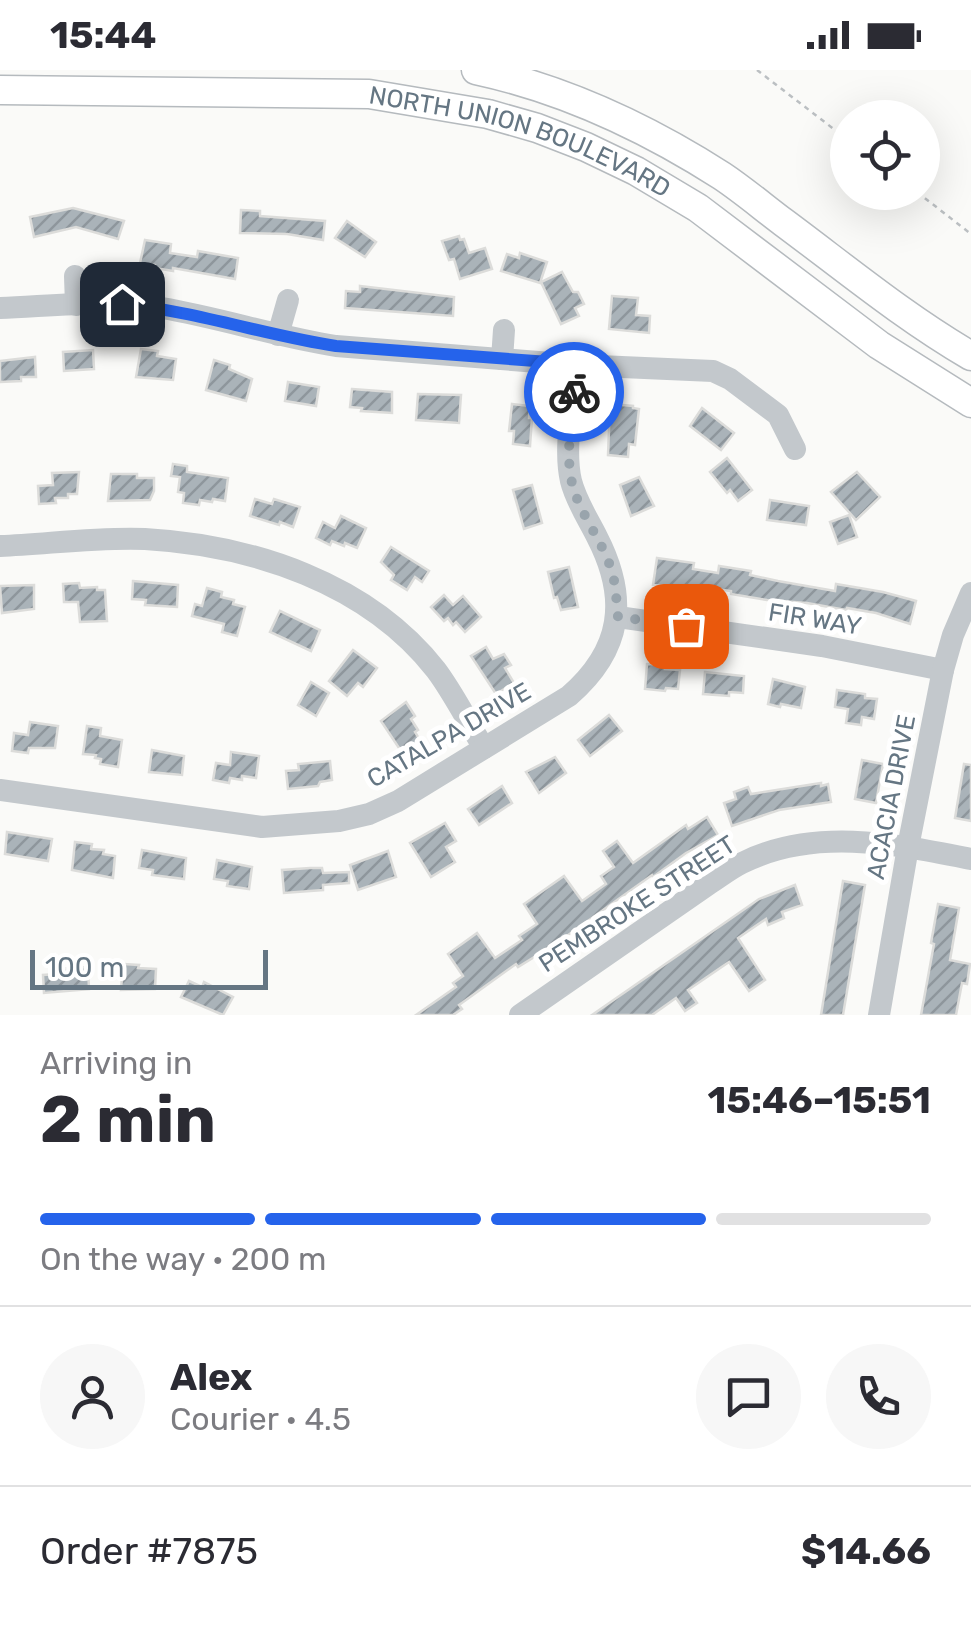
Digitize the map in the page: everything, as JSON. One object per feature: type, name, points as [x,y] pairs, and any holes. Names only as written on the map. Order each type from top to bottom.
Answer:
[{"type":"main road","name":"NORTH UNION BOULEVARD","points":[[476,70],[506,76],[574,100],[633,124],[682,152],[725,178],[932,334],[971,356]]},
{"type":"main road","name":"NORTH UNION BOULEVARD","points":[[0,90],[370,94],[488,114],[538,128],[636,171],[698,208],[879,345],[971,403]]},
{"type":"street","points":[[74,276],[76,305]]},
{"type":"street","points":[[278,334],[288,300]]},
{"type":"street","points":[[0,308],[122,304],[162,308],[336,346],[713,372],[730,379],[778,415],[796,449]]},
{"type":"street","points":[[502,359],[504,330]]},
{"type":"street","name":"CATALPA DRIVE","points":[[0,790],[262,827],[339,821],[398,801],[569,696],[600,664],[618,617],[610,565],[571,480],[576,364]]},
{"type":"street","points":[[0,546],[170,541],[241,554],[304,574],[390,622],[436,671],[484,748]]},
{"type":"street","name":"ACACIA DRIVE","points":[[879,1015],[943,670],[971,593]]},
{"type":"street","name":"FIR WAY","points":[[618,617],[822,646],[943,670]]},
{"type":"street","name":"PEMBROKE STREET","points":[[520,1015],[741,864],[769,852],[841,840],[971,859]]},
{"type":"path","points":[[757,70],[830,126]]},
{"type":"path","points":[[940,210],[971,234]]},
{"type":"building","points":[[73,208],[124,221],[118,239],[76,227],[34,237],[30,217]]},
{"type":"building","points":[[241,210],[260,211],[260,216],[325,221],[323,240],[240,233]]},
{"type":"building","points":[[347,221],[376,242],[365,257],[335,238]]},
{"type":"building","points":[[459,236],[469,253],[485,248],[492,269],[460,279],[454,259],[449,260],[442,241]]},
{"type":"building","points":[[145,240],[171,244],[170,253],[197,257],[198,251],[238,258],[235,279],[140,263]]},
{"type":"building","points":[[520,253],[547,262],[540,283],[501,271],[507,254],[519,258]]},
{"type":"building","points":[[562,272],[584,304],[575,308],[579,316],[561,324],[541,282]]},
{"type":"building","points":[[360,286],[454,297],[453,316],[345,308],[346,291],[360,292]]},
{"type":"building","points":[[612,296],[638,298],[636,315],[650,316],[649,333],[609,329]]},
{"type":"building","points":[[141,349],[176,359],[173,380],[136,377]]},
{"type":"building","points":[[93,350],[94,369],[64,371],[63,352]]},
{"type":"building","points":[[35,357],[36,377],[0,382],[0,361]]},
{"type":"building","points":[[214,360],[252,379],[246,401],[206,390]]},
{"type":"building","points":[[288,382],[319,387],[316,406],[285,401]]},
{"type":"building","points":[[352,389],[392,392],[392,413],[350,407]]},
{"type":"building","points":[[418,394],[461,395],[459,423],[416,420]]},
{"type":"building","points":[[512,404],[530,406],[530,446],[513,444],[514,431],[509,431]]},
{"type":"building","points":[[610,404],[639,409],[635,445],[629,444],[628,457],[608,455]]},
{"type":"building","points":[[702,408],[734,433],[721,450],[690,426]]},
{"type":"building","points":[[727,458],[752,490],[738,501],[710,472]]},
{"type":"building","points":[[173,464],[187,466],[187,472],[228,478],[225,501],[183,503],[184,493],[178,492],[180,477],[171,476]]},
{"type":"building","points":[[79,472],[77,494],[55,498],[56,503],[39,504],[38,486],[53,485],[52,473]]},
{"type":"building","points":[[857,472],[880,497],[856,520],[831,492]]},
{"type":"building","points":[[111,474],[154,478],[150,500],[108,501]]},
{"type":"building","points":[[639,477],[654,506],[631,516],[620,485]]},
{"type":"building","points":[[532,485],[542,523],[524,529],[513,490]]},
{"type":"building","points":[[255,499],[272,504],[274,499],[300,507],[293,527],[250,516]]},
{"type":"building","points":[[770,500],[809,506],[806,525],[767,520]]},
{"type":"building","points":[[849,515],[857,537],[838,544],[830,522]]},
{"type":"building","points":[[341,516],[366,528],[357,548],[332,541],[330,545],[316,538],[323,522],[335,528]]},
{"type":"building","points":[[391,547],[429,571],[422,582],[415,577],[407,590],[391,580],[394,575],[381,562]]},
{"type":"building","points":[[657,558],[694,563],[693,569],[718,573],[719,566],[751,571],[750,575],[778,581],[835,591],[836,584],[916,601],[910,624],[847,608],[767,600],[693,586],[653,585]]},
{"type":"building","points":[[569,567],[578,607],[561,610],[548,572]]},
{"type":"building","points":[[133,581],[178,585],[177,607],[145,605],[146,600],[132,599]]},
{"type":"building","points":[[79,583],[80,588],[105,590],[107,621],[80,622],[78,602],[64,602],[63,584]]},
{"type":"building","points":[[34,585],[34,609],[2,613],[0,586]]},
{"type":"building","points":[[207,588],[222,592],[221,597],[245,607],[237,636],[222,632],[224,624],[192,616],[195,604],[202,606]]},
{"type":"building","points":[[444,595],[453,605],[463,596],[481,617],[465,632],[456,622],[453,625],[448,618],[444,621],[431,607]]},
{"type":"building","points":[[280,611],[320,630],[311,651],[270,632]]},
{"type":"building","points":[[486,647],[493,659],[504,654],[511,665],[505,668],[514,683],[496,694],[471,656]]},
{"type":"building","points":[[353,650],[377,668],[363,687],[358,683],[347,696],[329,681]]},
{"type":"building","points":[[647,664],[680,670],[678,689],[645,689]]},
{"type":"building","points":[[705,672],[744,676],[743,693],[703,694]]},
{"type":"building","points":[[773,679],[805,687],[801,708],[768,704]]},
{"type":"building","points":[[311,682],[329,693],[316,716],[298,705]]},
{"type":"building","points":[[837,690],[877,699],[874,719],[862,717],[861,725],[846,723],[848,709],[835,707]]},
{"type":"building","points":[[406,702],[415,716],[411,719],[421,742],[403,754],[381,721]]},
{"type":"building","points":[[609,715],[622,731],[590,756],[578,740]]},
{"type":"building","points":[[30,722],[58,726],[55,748],[29,748],[28,753],[12,751],[14,733],[28,735]]},
{"type":"building","points":[[87,726],[101,728],[100,736],[122,740],[118,767],[100,764],[96,755],[83,754]]},
{"type":"building","points":[[152,750],[184,756],[182,775],[149,772]]},
{"type":"building","points":[[231,752],[259,756],[256,778],[230,778],[229,783],[213,780],[216,763],[230,765]]},
{"type":"building","points":[[555,757],[566,773],[539,793],[526,772]]},
{"type":"building","points":[[862,760],[883,764],[876,803],[855,799]]},
{"type":"building","points":[[330,761],[332,780],[318,786],[288,789],[286,771],[299,770],[298,764]]},
{"type":"building","points":[[964,764],[971,765],[971,821],[955,818]]},
{"type":"building","points":[[828,784],[831,802],[779,810],[732,826],[724,803],[736,799],[734,792],[748,787],[751,794]]},
{"type":"building","points":[[502,786],[512,803],[479,825],[468,809]]},
{"type":"building","points":[[707,817],[718,835],[652,875],[557,943],[518,967],[516,964],[459,1005],[462,1009],[453,1015],[416,1015],[456,987],[453,983],[463,976],[448,954],[477,933],[495,958],[537,924],[524,904],[564,876],[582,901],[606,884],[601,876],[614,867],[603,851],[617,841],[633,863],[686,825],[688,829]]},
{"type":"building","points":[[445,823],[456,841],[446,847],[455,862],[431,877],[410,843]]},
{"type":"building","points":[[7,832],[52,839],[48,861],[5,854]]},
{"type":"building","points":[[75,842],[92,844],[91,849],[115,856],[113,878],[72,870]]},
{"type":"building","points":[[142,850],[186,858],[184,879],[152,875],[153,870],[139,868]]},
{"type":"building","points":[[388,851],[396,877],[358,890],[350,865]]},
{"type":"building","points":[[217,860],[252,867],[249,889],[227,886],[228,881],[214,879]]},
{"type":"building","points":[[322,868],[323,873],[349,872],[349,883],[284,893],[282,870]]},
{"type":"building","points":[[843,881],[865,885],[843,1015],[821,1015]]},
{"type":"building","points":[[795,885],[802,905],[782,912],[784,918],[768,925],[766,919],[738,938],[765,980],[749,991],[729,962],[688,990],[697,1003],[685,1011],[676,998],[652,1015],[592,1015],[759,899]]},
{"type":"building","points":[[938,904],[959,908],[950,960],[970,964],[956,1015],[921,1015]]},
{"type":"building","points":[[123,964],[156,969],[155,989],[121,990]]},
{"type":"building","points":[[88,967],[89,989],[44,993],[43,975],[57,974],[56,969]]},
{"type":"building","points":[[189,981],[202,987],[204,982],[233,997],[223,1015],[181,997]]},
{"type":"way so far","points":[[574,392],[571,480],[610,565],[618,617],[686,626]]},
{"type":"route","points":[[122,304],[162,308],[336,346],[576,364],[574,392]]}]
